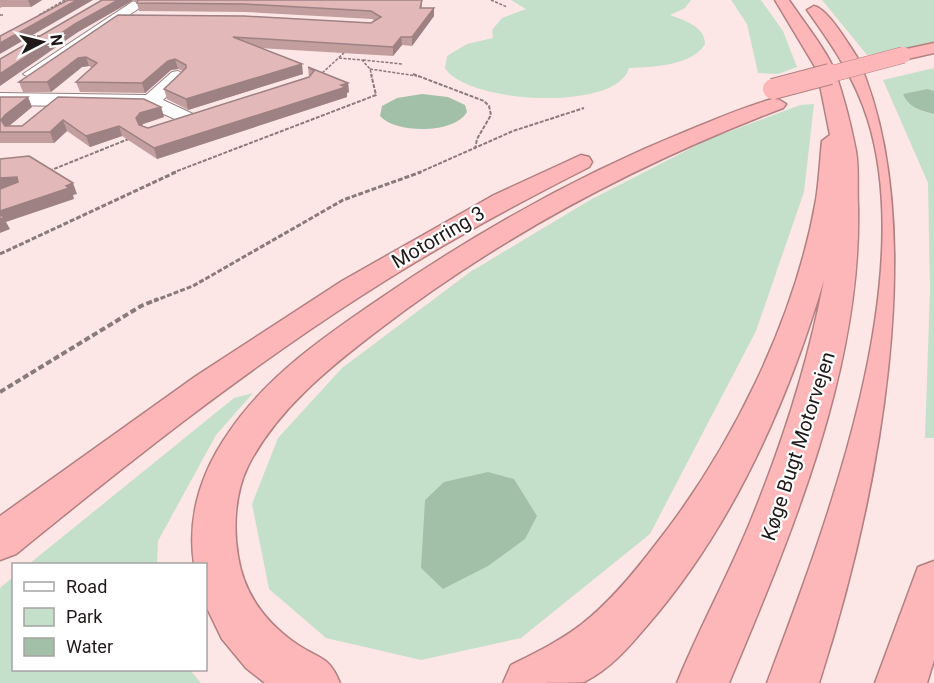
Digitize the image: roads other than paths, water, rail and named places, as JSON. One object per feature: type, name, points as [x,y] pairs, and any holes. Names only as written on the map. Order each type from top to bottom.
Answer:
[{"type":"highway","name":"Køge Bugt Motorvejen","points":[[704,683],[771,533],[825,376],[846,279],[854,221],[851,136],[840,99],[817,47],[793,11],[782,0]]},
{"type":"highway","points":[[793,683],[835,562],[880,385],[892,292],[894,240],[889,164],[868,94],[843,46],[804,0]]},
{"type":"highway","points":[[315,683],[289,670],[246,633],[222,594],[213,550],[215,509],[227,468],[249,432],[276,398],[360,327],[433,274],[508,226],[571,191],[775,96],[903,61],[934,48]]},
{"type":"highway","points":[[903,61],[934,60]]},
{"type":"highway","name":"Motorring 3","points":[[0,541],[212,382],[325,304],[471,217],[610,148],[683,119],[775,96]]},
{"type":"highway","points":[[529,683],[555,671],[609,633],[663,572],[718,492],[756,417],[798,313],[826,210],[834,164],[832,114],[840,99]]},
{"type":"highway","points":[[901,683],[934,582]]},
{"type":"street","points":[[0,98],[84,37],[144,0]]},
{"type":"street","points":[[116,17],[146,18]]},
{"type":"street","points":[[42,36],[84,37]]},
{"type":"street","points":[[151,101],[178,75]]},
{"type":"street","points":[[30,121],[81,79]]},
{"type":"street","points":[[0,98],[151,101],[186,118]]},
{"type":"street","points":[[151,130],[209,111]]},
{"type":"water","points":[[928,89],[934,91],[934,114],[912,105],[903,94]]},
{"type":"water","points":[[422,94],[448,97],[465,105],[467,112],[451,124],[425,129],[399,126],[380,116],[382,106],[397,98]]},
{"type":"water","points":[[488,472],[514,479],[537,516],[525,539],[488,566],[443,589],[421,568],[425,500],[444,482]]}]
